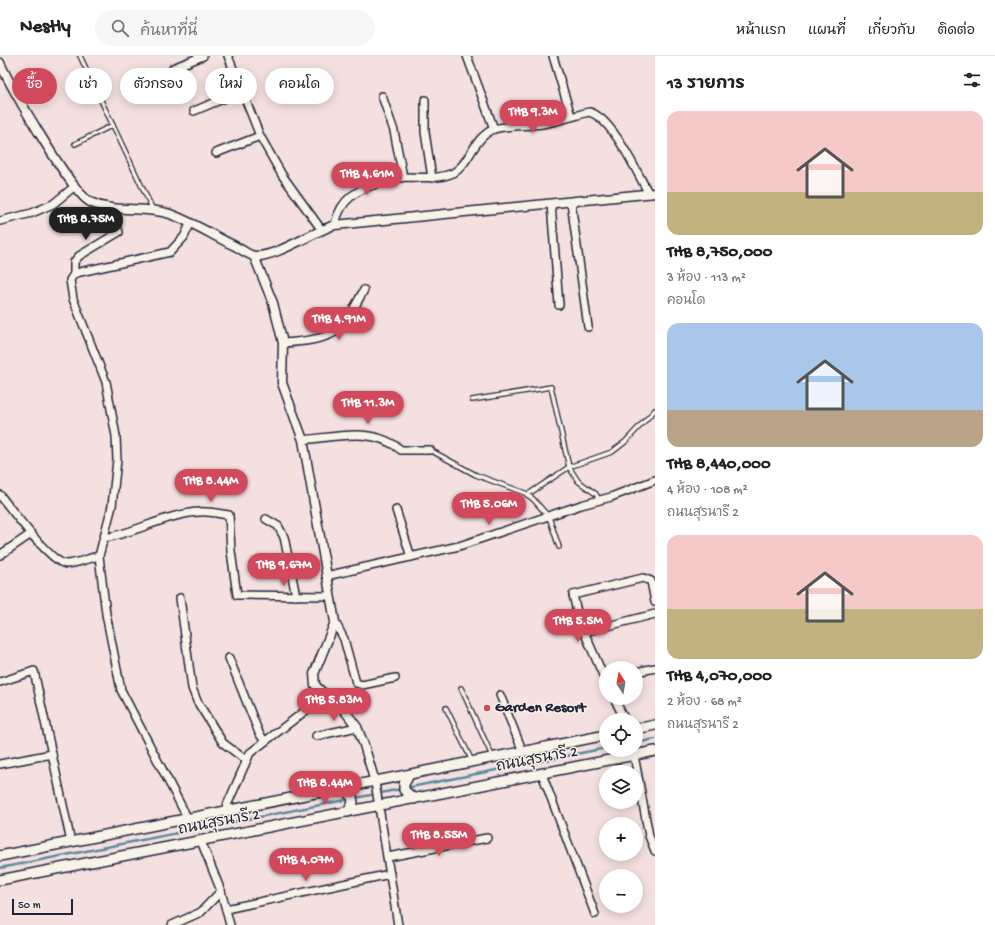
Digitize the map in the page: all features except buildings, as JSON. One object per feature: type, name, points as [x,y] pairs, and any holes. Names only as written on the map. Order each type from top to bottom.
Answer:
[{"type":"main road","points":[[643,728],[655,725]]},
{"type":"main road","name":"ถนนสุรนารี 2","points":[[0,856],[407,778],[473,762],[599,736]]},
{"type":"main road","name":"ถนนสุรนารี 2","points":[[643,754],[655,751]]},
{"type":"main road","name":"ถนนสุรนารี 2","points":[[0,880],[201,841],[380,802],[542,774],[629,757]]},
{"type":"main road","points":[[407,778],[404,790],[411,797]]},
{"type":"main road","points":[[346,790],[353,799],[350,809]]},
{"type":"street","points":[[173,68],[203,56]]},
{"type":"street","points":[[228,56],[233,68]]},
{"type":"street","points":[[467,56],[494,129]]},
{"type":"street","points":[[553,56],[571,116]]},
{"type":"street","points":[[0,63],[13,89],[75,186],[89,201],[108,207],[153,210],[171,214],[254,256],[279,250],[306,238],[321,229],[336,225],[652,194],[611,127],[596,114],[589,112],[542,124],[494,129],[476,142],[467,158],[454,172],[442,177],[432,178],[403,177],[372,184],[353,194],[340,208],[336,225]]},
{"type":"street","points":[[382,96],[394,132],[403,177]]},
{"type":"street","points":[[424,100],[425,132],[432,178]]},
{"type":"street","points":[[194,111],[211,104]]},
{"type":"street","points":[[247,104],[260,136],[282,175],[321,229]]},
{"type":"street","points":[[216,153],[260,136]]},
{"type":"street","points":[[0,221],[32,213],[53,204],[75,186]]},
{"type":"street","points":[[571,202],[588,327]]},
{"type":"street","points":[[551,204],[559,305]]},
{"type":"street","points":[[108,207],[119,232],[79,256],[74,262],[74,274],[70,280],[73,299],[106,382],[116,436],[117,460],[112,506],[99,556],[106,614],[121,690],[188,819]]},
{"type":"street","points":[[74,274],[170,252],[184,237],[190,224]]},
{"type":"street","points":[[254,256],[274,303],[283,343],[282,383],[303,440],[335,622],[344,639],[356,683],[362,685],[395,678]]},
{"type":"street","points":[[283,343],[307,340],[335,332],[344,322],[364,290]]},
{"type":"street","points":[[303,440],[362,434],[394,444],[400,450],[430,450]]},
{"type":"street","points":[[326,576],[465,544],[549,517],[655,480]]},
{"type":"street","points":[[0,495],[31,534],[59,562],[66,564],[99,556]]},
{"type":"street","points":[[396,510],[410,557]]},
{"type":"street","points":[[104,538],[123,535],[139,527],[182,514],[201,511],[229,516],[231,551],[237,595],[330,596]]},
{"type":"street","points":[[266,519],[278,526],[284,537],[296,596]]},
{"type":"street","points":[[0,556],[31,534]]},
{"type":"street","points":[[599,665],[579,620],[573,595],[643,578],[650,581],[655,602]]},
{"type":"street","points":[[180,598],[192,688],[197,701],[223,742],[246,760]]},
{"type":"street","points":[[584,632],[655,614]]},
{"type":"street","points":[[335,622],[314,674],[315,684],[323,693],[338,702],[357,727],[364,745],[380,802],[398,925]]},
{"type":"street","points":[[229,658],[259,733],[264,740]]},
{"type":"street","points":[[643,671],[655,668]]},
{"type":"street","points":[[0,682],[34,671],[71,842]]},
{"type":"street","points":[[224,812],[250,752],[264,740],[309,708],[323,693]]},
{"type":"street","points":[[500,695],[523,752]]},
{"type":"street","points":[[316,736],[357,727]]},
{"type":"street","points":[[0,764],[52,754]]},
{"type":"street","points":[[634,757],[649,836],[655,851]]},
{"type":"street","points":[[542,774],[596,914]]},
{"type":"street","points":[[388,857],[487,838]]},
{"type":"street","points":[[201,841],[230,924]]},
{"type":"street","points":[[226,909],[390,874]]},
{"type":"street","points":[[172,925],[201,912],[220,892]]},
{"type":"lane","points":[[80,56],[153,210]]},
{"type":"lane","points":[[75,144],[113,125]]},
{"type":"lane","points":[[472,400],[551,387],[569,467],[578,481],[596,494],[599,500]]},
{"type":"lane","points":[[527,495],[569,467],[612,452],[625,442],[655,410]]},
{"type":"lane","points":[[430,450],[476,474],[527,495],[549,517],[559,547]]},
{"type":"lane","points":[[461,688],[494,758]]},
{"type":"lane","points":[[446,708],[473,762]]},
{"type":"waterway","points":[[643,742],[655,739]]},
{"type":"waterway","points":[[406,788],[599,749]]},
{"type":"waterway","points":[[0,868],[401,789]]},
{"type":"place","name":"Garden Resort","points":[[487,708]]}]
